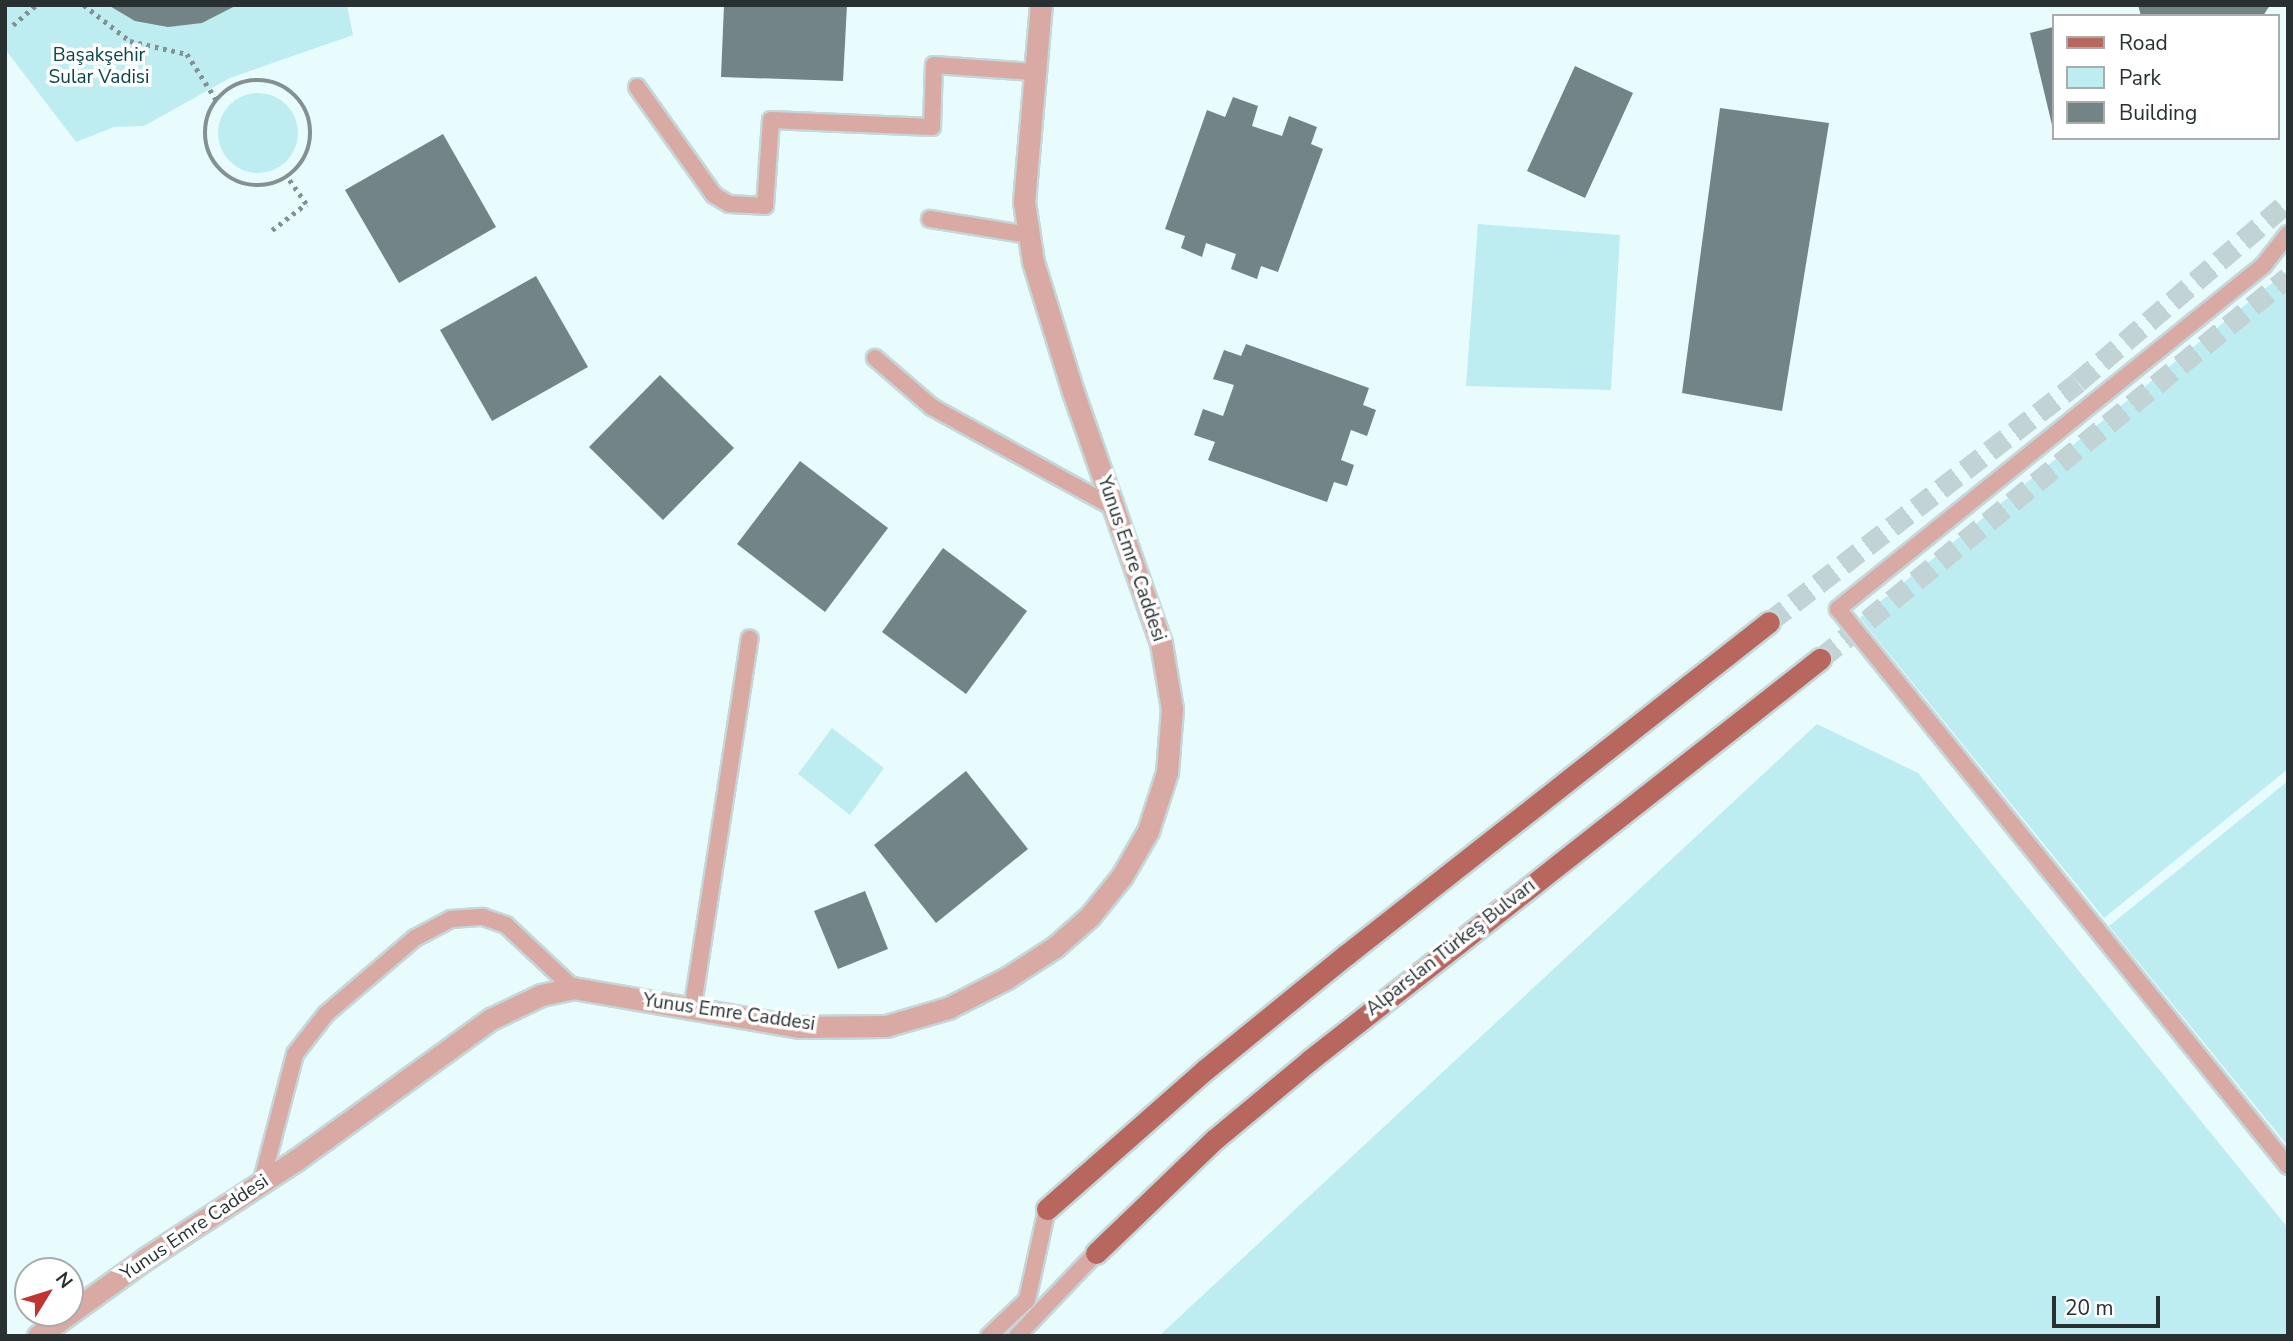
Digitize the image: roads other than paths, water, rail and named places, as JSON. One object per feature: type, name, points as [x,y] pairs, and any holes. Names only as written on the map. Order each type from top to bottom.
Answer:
[{"type":"main road","points":[[1047,1209],[1206,1069],[1769,622]]},
{"type":"main road","name":"Alparslan Türkeş Bulvarı","points":[[1096,1253],[1215,1139],[1299,1069],[1820,659]]},
{"type":"street","name":"Yunus Emre Caddesi","points":[[38,1336],[148,1257],[261,1184],[491,1019],[541,995],[573,988],[692,1011],[799,1027],[886,1026],[948,1009],[1007,978],[1055,947],[1090,916],[1122,876],[1148,831],[1167,772],[1172,709],[1161,643],[1050,326],[1029,236],[1024,202],[1041,5]]},
{"type":"lane","points":[[637,87],[714,195],[729,204],[765,206],[771,120],[932,127],[934,65],[1034,72]]},
{"type":"lane","points":[[930,219],[1029,236]]},
{"type":"lane","points":[[2288,234],[2264,265],[1838,609],[2288,1166]]},
{"type":"lane","points":[[875,358],[932,407],[1113,507]]},
{"type":"lane","points":[[692,1011],[750,638]]},
{"type":"lane","points":[[261,1184],[295,1054],[326,1014],[415,937],[451,919],[483,917],[506,925],[573,988]]},
{"type":"lane","points":[[989,1336],[1027,1300],[1047,1209]]},
{"type":"lane","points":[[1017,1336],[1096,1253]]},
{"type":"tunnel","points":[[1769,622],[2078,382],[2288,202]]},
{"type":"tunnel","points":[[1820,659],[2288,277]]},
{"type":"park label","name":"Başakşehir Sular Vadisi","points":[[99,67]]}]
